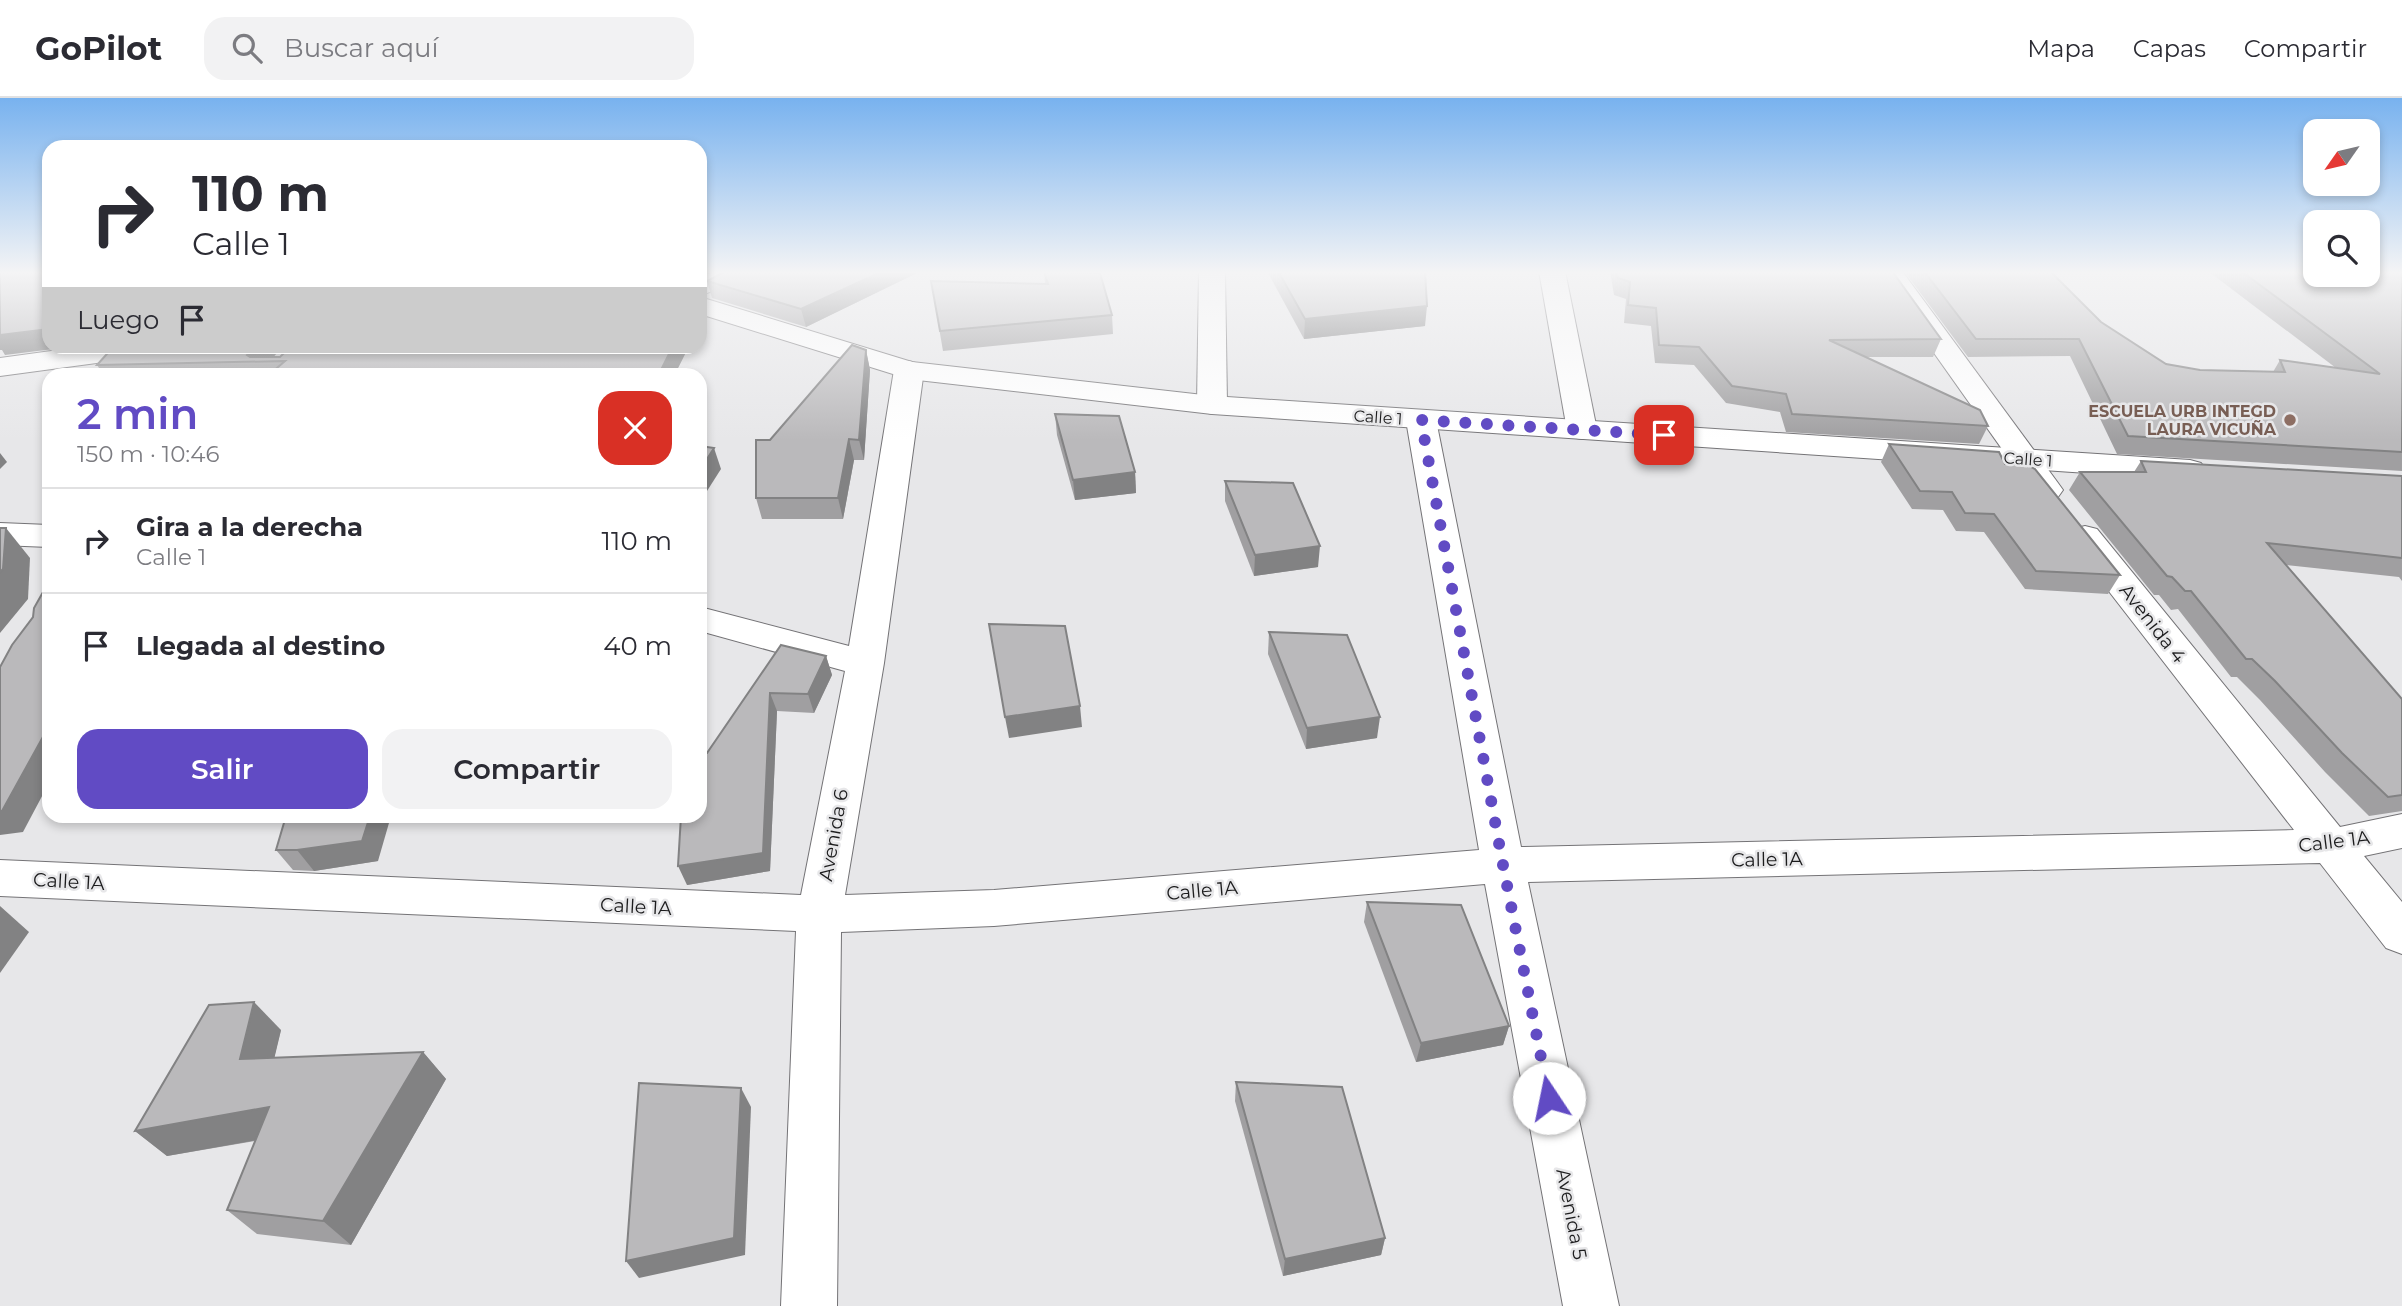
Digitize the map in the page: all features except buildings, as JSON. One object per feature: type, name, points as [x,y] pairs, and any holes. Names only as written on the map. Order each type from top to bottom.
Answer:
[{"type":"street","name":"Calle 1","points":[[772,327],[909,370],[1212,405],[2217,472]]},
{"type":"street","points":[[1212,327],[1212,405]]},
{"type":"street","points":[[1563,327],[1582,430]]},
{"type":"street","name":"Avenida 4","points":[[1929,327],[2023,459],[2402,935]]},
{"type":"street","points":[[0,367],[97,354]]},
{"type":"street","name":"Avenida 6","points":[[809,1306],[819,914],[865,663],[909,370]]},
{"type":"street","name":"Avenida 5","points":[[1421,420],[1503,865],[1591,1306]]},
{"type":"street","points":[[0,534],[42,536]]},
{"type":"street","points":[[707,621],[865,663]]},
{"type":"street","name":"Calle 1A","points":[[0,878],[819,914],[994,908],[1503,865],[2330,846],[2402,831]]},
{"type":"place","name":"ESCUELA URB INTEGD LAURA VICUÑA","points":[[2290,420]]},
{"type":"route","points":[[1549,1098],[1421,420],[1664,435]]}]
